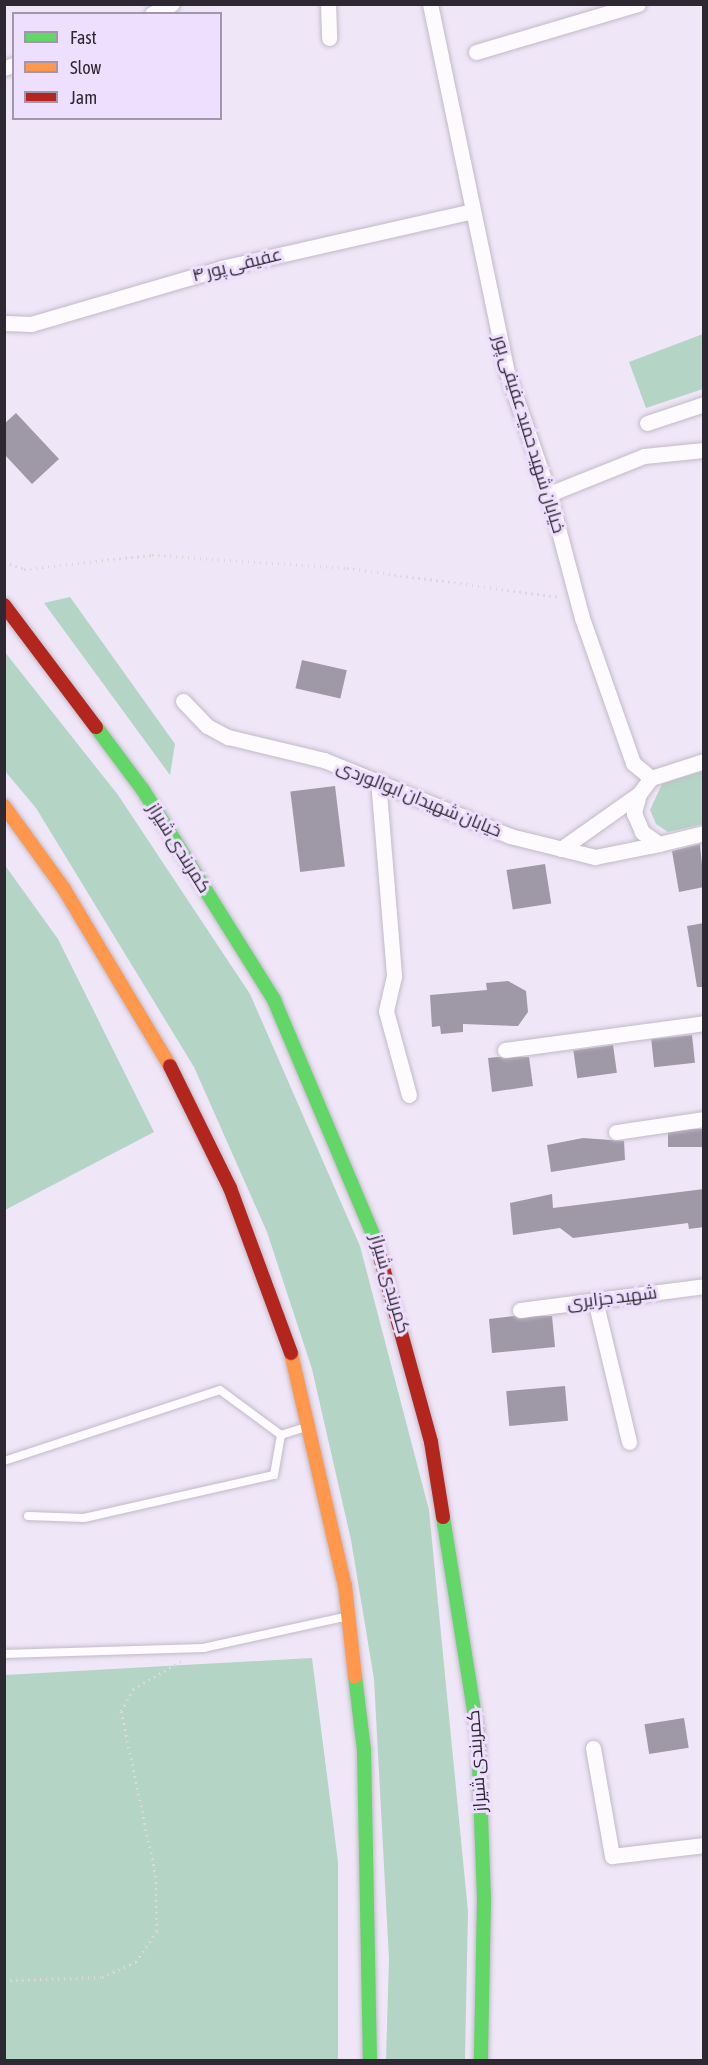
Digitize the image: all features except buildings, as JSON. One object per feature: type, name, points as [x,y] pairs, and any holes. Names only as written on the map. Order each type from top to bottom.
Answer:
[{"type":"highway","name":"کمربندی شیراز","points":[[4,605],[143,790],[274,1000],[388,1271],[431,1442],[478,1735],[484,1899],[481,2061]]},
{"type":"highway","points":[[4,806],[112,967],[164,1054],[230,1188],[289,1342],[310,1426],[349,1616],[364,1750],[370,2061]]},
{"type":"street","points":[[156,12],[172,4]]},
{"type":"street","points":[[328,4],[329,38]]},
{"type":"street","name":"خیابان شهید حمید عفیفی پور","points":[[430,4],[507,372],[549,494],[577,599],[633,763],[651,778]]},
{"type":"street","points":[[476,52],[638,4]]},
{"type":"street","name":"عفیفی پور ۴","points":[[4,323],[31,324],[222,268],[472,211]]},
{"type":"street","points":[[647,423],[704,404]]},
{"type":"street","points":[[549,494],[644,456],[704,450]]},
{"type":"street","name":"خیابان شهیدان ابوالوردی","points":[[183,702],[207,726],[228,737],[378,780],[477,824],[561,849],[595,857],[704,834]]},
{"type":"street","points":[[561,849],[639,794],[651,778],[704,761]]},
{"type":"street","points":[[378,780],[394,976],[386,1011],[409,1095]]},
{"type":"street","points":[[639,794],[634,813],[642,832],[659,844]]},
{"type":"street","points":[[505,1050],[704,1023]]},
{"type":"street","points":[[616,1132],[704,1119]]},
{"type":"street","name":"شهید جزایری","points":[[520,1310],[704,1286]]},
{"type":"street","points":[[595,1300],[629,1442]]},
{"type":"street","points":[[593,1748],[612,1856],[704,1845]]},
{"type":"lane","points":[[4,1461],[220,1390],[281,1435]]},
{"type":"lane","points":[[281,1435],[310,1426]]},
{"type":"lane","points":[[28,1516],[84,1518],[274,1475],[281,1435]]},
{"type":"lane","points":[[4,1653],[203,1648],[349,1616]]},
{"type":"path","points":[[4,562],[24,569],[152,555],[347,568],[577,599]]},
{"type":"path","points":[[4,1980],[102,1977],[136,1962],[157,1931],[156,1877],[121,1711],[134,1689],[203,1648]]},
{"type":"green space","points":[[703,334],[703,389],[646,408],[629,362]]},
{"type":"green space","points":[[70,597],[175,744],[170,775],[44,603]]},
{"type":"green space","points":[[4,651],[118,795],[250,994],[360,1246],[429,1510],[468,1912],[465,2060],[386,2060],[389,1959],[374,1679],[351,1540],[312,1369],[267,1232],[194,1067],[36,808],[5,771]]},
{"type":"green space","points":[[703,771],[703,824],[668,832],[656,824],[650,810],[662,784]]},
{"type":"green space","points":[[4,864],[58,939],[154,1132],[5,1210]]},
{"type":"green space","points":[[312,1658],[338,1862],[338,2060],[5,2060],[5,1675]]},
{"type":"traffic: fast","points":[[96,727],[143,790],[274,1000],[376,1242]]},
{"type":"traffic: fast","points":[[443,1517],[478,1735],[484,1899],[481,2060]]},
{"type":"traffic: fast","points":[[355,1676],[364,1750],[370,2060]]},
{"type":"traffic: slow","points":[[4,806],[64,889],[170,1066]]},
{"type":"traffic: slow","points":[[291,1353],[345,1586],[355,1676]]},
{"type":"traffic: jam","points":[[4,605],[96,727]]},
{"type":"traffic: jam","points":[[170,1066],[230,1188],[291,1353]]},
{"type":"traffic: jam","points":[[376,1242],[431,1442],[443,1517]]}]
